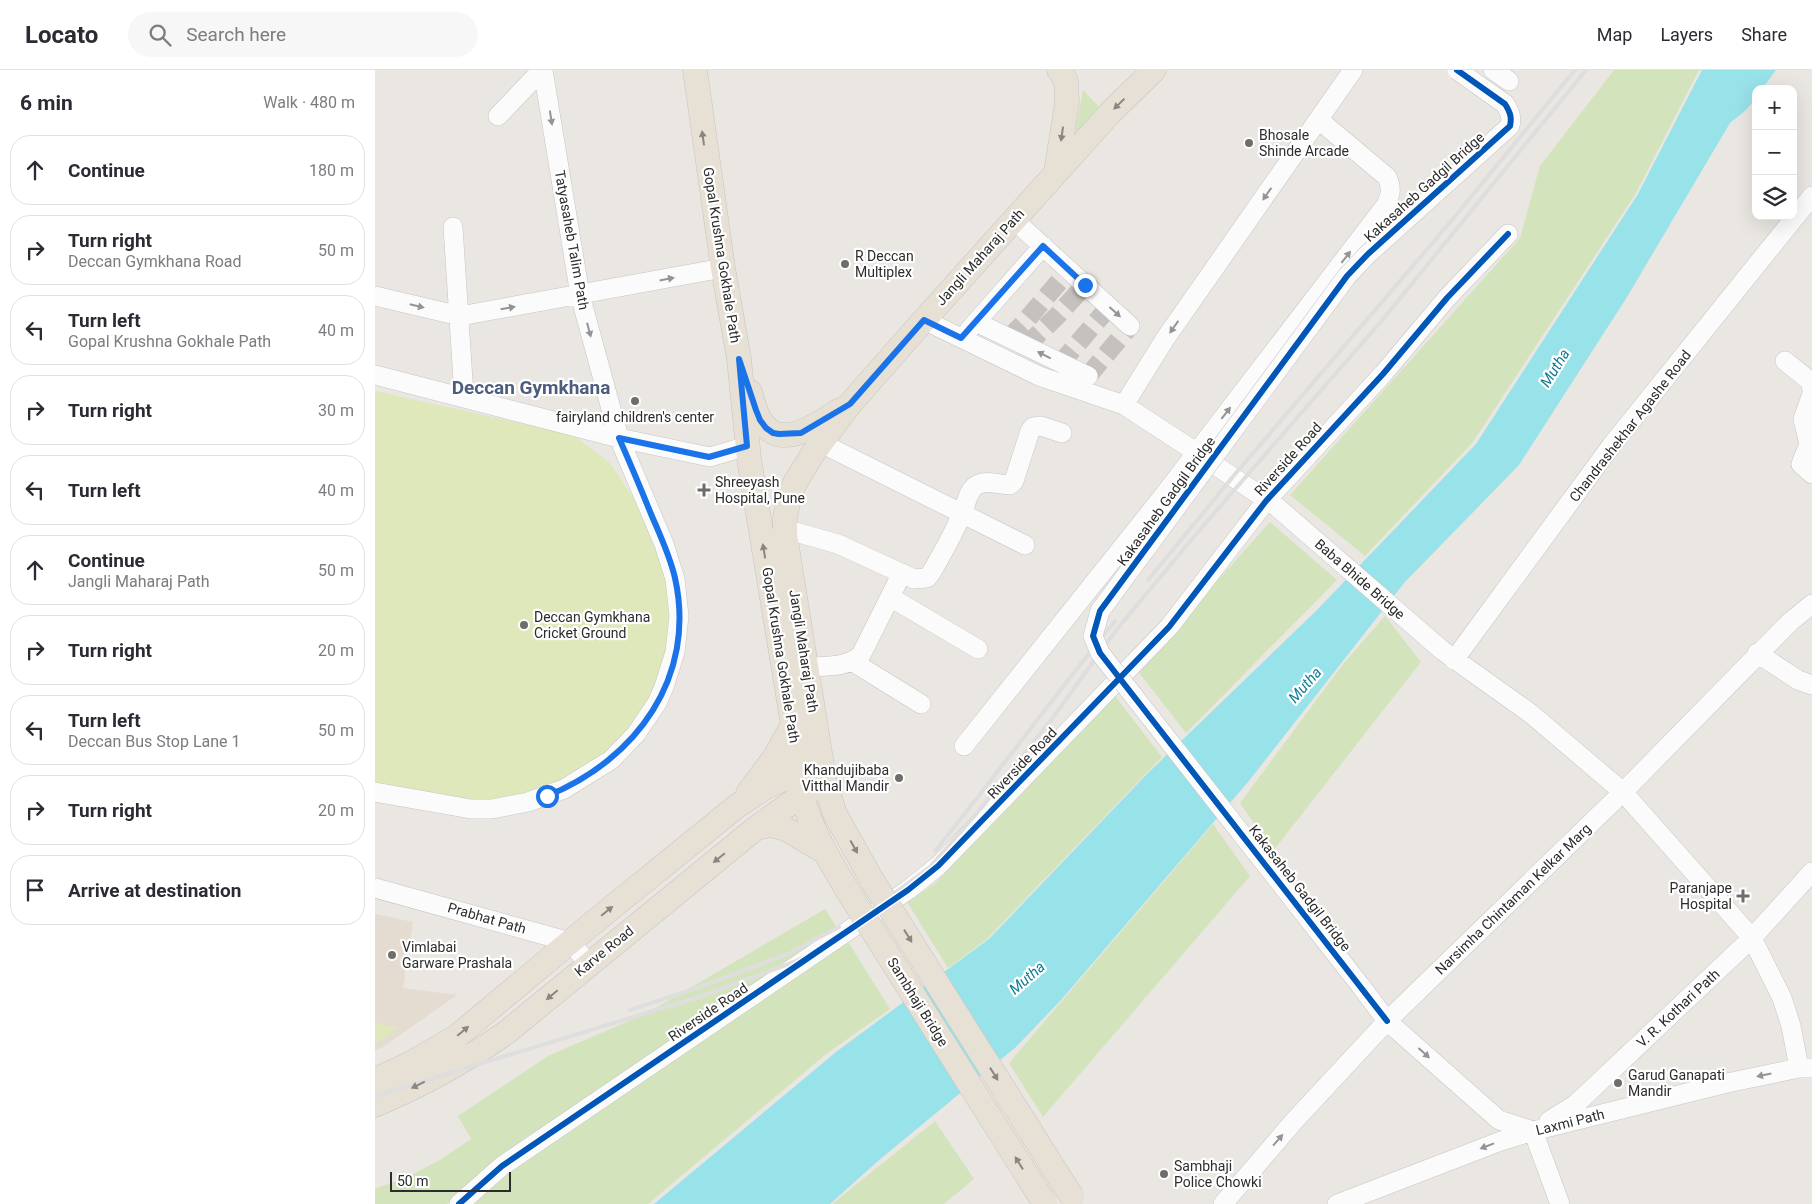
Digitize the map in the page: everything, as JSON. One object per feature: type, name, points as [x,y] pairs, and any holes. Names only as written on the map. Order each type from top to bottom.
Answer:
[{"type":"main road","name":"Gopal Krushna Gokhale Path","points":[[695,70],[723,268],[739,359],[747,446],[793,724],[797,772],[802,795]]},
{"type":"main road","points":[[1056,172],[1067,103],[1066,81],[1059,70]]},
{"type":"main road","name":"Jangli Maharaj Path","points":[[818,448],[850,404],[924,320],[1110,113],[1154,70]]},
{"type":"main road","points":[[739,359],[760,420],[773,433],[801,433],[850,404]]},
{"type":"main road","points":[[785,523],[790,494],[796,481],[818,448]]},
{"type":"main road","name":"Jangli Maharaj Path","points":[[785,523],[823,773],[835,814]]},
{"type":"main road","points":[[737,806],[758,782],[775,757],[793,724]]},
{"type":"main road","name":"Karve Road","points":[[375,1080],[411,1063],[456,1037],[737,806],[766,787],[797,772],[823,773]]},
{"type":"main road","name":"Karve Road","points":[[375,1105],[421,1084],[470,1058],[507,1032],[757,828],[802,795],[823,773]]},
{"type":"main road","name":"Sambhaji Bridge","points":[[802,795],[812,827],[823,851],[1045,1204]]},
{"type":"main road","name":"Sambhaji Bridge","points":[[835,814],[872,880],[1075,1201]]},
{"type":"main road","points":[[757,828],[771,825],[786,829],[823,851]]},
{"type":"street","points":[[497,116],[543,70]]},
{"type":"street","name":"Tatyasaheb Talim Path","points":[[375,792],[471,809],[492,809],[529,802],[564,789],[596,771],[624,748],[647,719],[665,687],[675,652],[678,634],[678,597],[673,570],[664,544],[619,438],[580,295],[543,70]]},
{"type":"street","points":[[1125,405],[1165,339],[1193,284],[1319,120],[1353,70]]},
{"type":"street","name":"Kakasaheb Gadgil Bridge","points":[[1387,1021],[1100,653],[1093,636],[1100,610],[1347,276],[1368,254],[1510,126],[1512,119],[1510,111],[1505,104],[1457,70]]},
{"type":"street","points":[[1493,70],[1509,81]]},
{"type":"street","points":[[964,746],[1164,495],[1386,205],[1392,187],[1387,177],[1319,120]]},
{"type":"street","name":"Chandrashekhar Agashe Road","points":[[1448,656],[1611,446],[1812,196]]},
{"type":"street","points":[[1014,220],[1130,326]]},
{"type":"street","points":[[453,227],[464,396]]},
{"type":"street","name":"Riverside Road","points":[[459,1204],[502,1166],[908,890],[938,866],[1169,626],[1447,298],[1508,234]]},
{"type":"street","points":[[961,338],[1043,246]]},
{"type":"street","points":[[375,296],[459,316],[723,268]]},
{"type":"street","name":"Baba Bhide Bridge","points":[[924,320],[1039,376],[1125,405],[1272,504],[1448,656],[1530,713],[1623,792],[1752,938],[1782,998],[1806,1068]]},
{"type":"street","points":[[976,322],[1088,376]]},
{"type":"street","points":[[1785,361],[1809,381],[1812,390]]},
{"type":"street","points":[[375,375],[464,396],[619,438],[709,457],[747,446]]},
{"type":"street","points":[[1812,394],[1803,419],[1809,444],[1801,464],[1812,474]]},
{"type":"street","points":[[785,523],[838,544],[915,579],[927,578],[949,541],[970,492],[979,484],[987,482],[1009,485],[1014,482],[1030,431],[1033,427],[1041,426],[1062,433]]},
{"type":"street","points":[[818,448],[962,513],[1025,545]]},
{"type":"street","points":[[807,667],[843,666],[853,662],[861,655],[902,573]]},
{"type":"street","points":[[890,597],[978,649]]},
{"type":"street","name":"Narsimha Chintaman Kelkar Marg","points":[[1223,1204],[1295,1120],[1387,1021],[1623,792],[1757,654],[1812,604]]},
{"type":"street","points":[[1757,654],[1798,680],[1812,685]]},
{"type":"street","points":[[853,662],[921,704]]},
{"type":"street","name":"V. R. Kothari Path","points":[[1533,1131],[1576,1104],[1752,938],[1812,872]]},
{"type":"street","name":"Prabhat Path","points":[[375,888],[570,942]]},
{"type":"street","points":[[570,942],[589,964]]},
{"type":"street","points":[[1387,1021],[1499,1120],[1533,1131],[1560,1204]]},
{"type":"street","name":"Laxmi Path","points":[[1337,1204],[1493,1144],[1533,1131],[1727,1083],[1806,1068]]},
{"type":"shaded area","name":"Vimlabai Garware Prashala","points":[[375,914],[413,922],[403,988],[457,995],[375,1051]]},
{"type":"green space","points":[[1614,70],[1699,70],[1636,193],[1473,442],[1365,556],[1290,495],[1520,238],[1540,166]]},
{"type":"green space","points":[[1083,90],[1101,109],[1075,133]]},
{"type":"green space","name":"Deccan Gymkhana Cricket Ground","points":[[375,391],[573,435],[610,463],[644,514],[667,562],[671,651],[634,732],[563,786],[492,805],[375,783]]},
{"type":"green space","points":[[1270,522],[1337,580],[1186,733],[1137,670]]},
{"type":"green space","points":[[1385,616],[1421,662],[1273,851],[1240,803],[1344,663]]},
{"type":"green space","points":[[1115,696],[1162,757],[988,938],[948,968],[907,902],[934,884]]},
{"type":"green space","points":[[1213,824],[1250,876],[1043,1117],[1009,1063]]},
{"type":"green space","points":[[825,909],[842,935],[526,1137],[447,1204],[375,1204],[375,1189],[411,1175],[440,1160],[471,1139],[458,1116],[548,1056],[647,1013]]},
{"type":"green space","points":[[845,937],[890,1009],[826,1054],[648,1204],[475,1204],[489,1187],[640,1078]]},
{"type":"green space","points":[[375,1023],[399,1028],[375,1044]]},
{"type":"green space","points":[[935,1121],[974,1179],[944,1204],[832,1204]]},
{"type":"water","name":"Mutha","points":[[1702,70],[1776,70],[1765,85],[1752,85],[1752,103],[1730,123],[1627,297],[1519,465],[1404,583],[1248,782],[1061,1000],[1016,1047],[878,1161],[830,1204],[654,1204],[836,1052],[990,938],[1146,775],[1318,609],[1476,444],[1638,194]]},
{"type":"tunnel","points":[[1009,338],[1069,270]]},
{"type":"tunnel","points":[[1026,346],[1085,285]]},
{"type":"tunnel","points":[[1060,364],[1109,307]]},
{"type":"tunnel","points":[[1088,376],[1130,326]]},
{"type":"railway","points":[[1148,580],[1236,473],[1452,220],[1575,70]]},
{"type":"railway","points":[[375,1096],[702,996],[794,962],[816,951],[930,867],[983,806],[1054,716],[1117,629],[1203,526],[1384,318],[1586,70]]},
{"type":"railway","points":[[935,851],[1115,621]]},
{"type":"railway","points":[[630,1010],[700,987],[790,953],[839,927]]},
{"type":"cycle path","points":[[1387,1021],[1100,653],[1093,636],[1100,611],[1347,276],[1368,254],[1510,126],[1510,115],[1505,104],[1457,70]]},
{"type":"cycle path","points":[[459,1204],[502,1166],[908,890],[938,866],[1169,627],[1266,501],[1383,374],[1447,298],[1508,234]]},
{"type":"place","name":"Bhosale Shinde Arcade","points":[[1249,143]]},
{"type":"place","name":"R Deccan Multiplex","points":[[845,264]]},
{"type":"place","name":"fairyland children's center","points":[[635,401]]},
{"type":"place","name":"Shreeyash Hospital, Pune","points":[[704,490]]},
{"type":"place","name":"Deccan Gymkhana Cricket Ground","points":[[524,625]]},
{"type":"place","name":"Khandujibaba Vitthal Mandir","points":[[899,778]]},
{"type":"place","name":"Paranjape Hospital","points":[[1743,896]]},
{"type":"place","name":"Vimlabai Garware Prashala","points":[[392,955]]},
{"type":"place","name":"Garud Ganapati Mandir","points":[[1618,1083]]},
{"type":"place","name":"Sambhaji Police Chowki","points":[[1164,1174]]},
{"type":"district","name":"Deccan Gymkhana","points":[[531,387]]},
{"type":"route","points":[[547,796],[596,771],[611,760],[637,734],[657,704],[665,687],[675,652],[679,616],[675,579],[664,544],[619,438],[709,457],[747,446],[739,359],[756,410],[766,428],[773,433],[779,434],[801,433],[850,404],[924,320],[961,338],[1043,246],[1085,285]]}]
